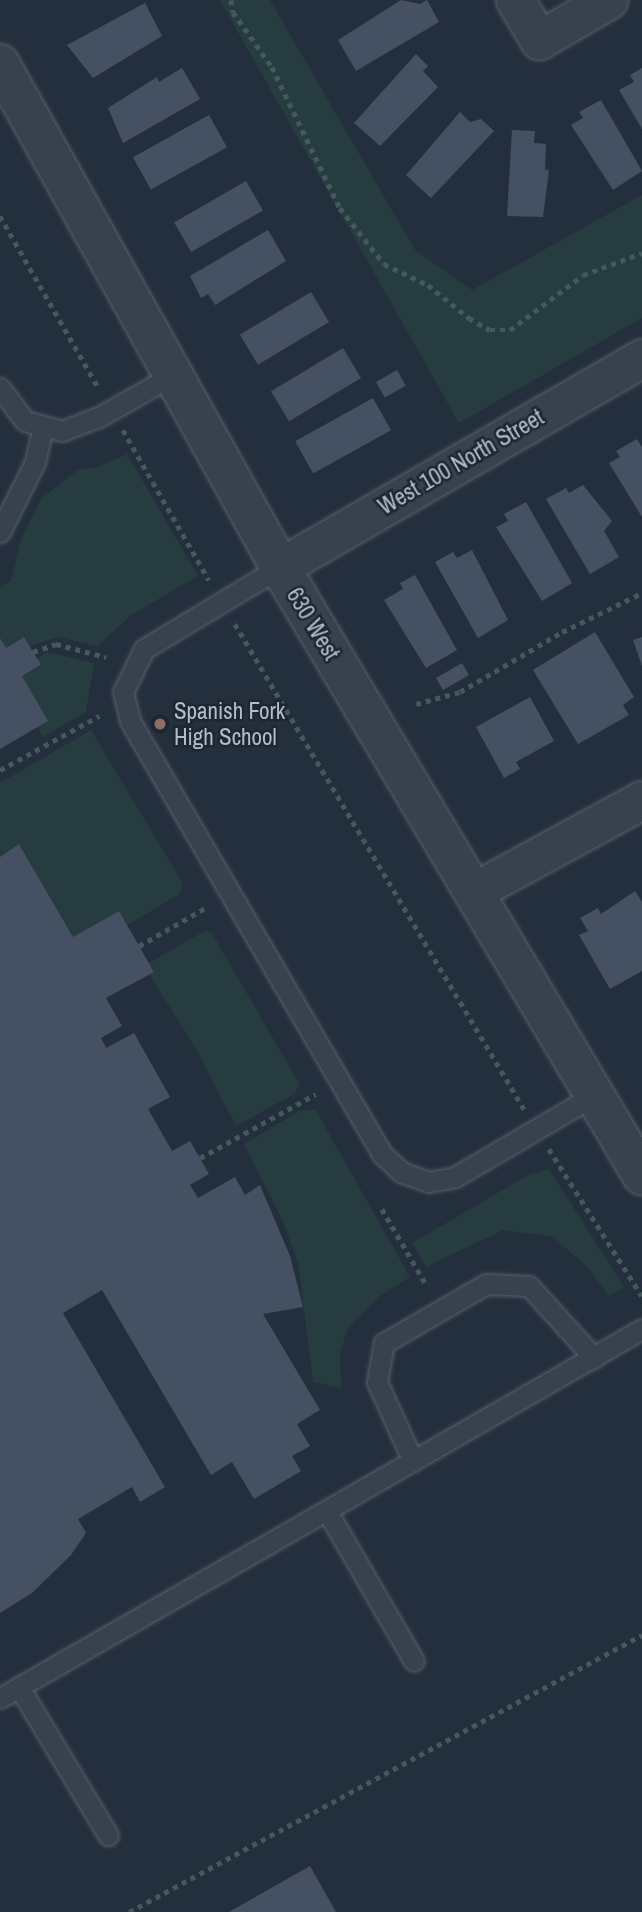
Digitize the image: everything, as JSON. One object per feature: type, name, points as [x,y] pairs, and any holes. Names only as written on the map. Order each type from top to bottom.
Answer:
[{"type":"street","points":[[515,0],[539,40],[608,0]]},
{"type":"street","name":"630 West","points":[[0,64],[280,567],[642,1175]]},
{"type":"street","name":"West 100 North Street","points":[[280,567],[642,358]]},
{"type":"street","points":[[473,892],[642,800]]},
{"type":"lane","points":[[0,388],[25,421],[62,431],[99,418],[173,375]]},
{"type":"lane","points":[[0,532],[35,462],[43,426]]},
{"type":"lane","points":[[280,567],[144,649],[123,692],[130,721],[382,1154],[401,1172],[428,1182],[454,1177],[595,1095]]},
{"type":"lane","points":[[412,1461],[377,1382],[384,1343],[486,1284],[529,1286],[594,1358]]},
{"type":"lane","points":[[0,1698],[642,1329]]},
{"type":"lane","points":[[327,1511],[414,1661]]},
{"type":"lane","points":[[19,1687],[108,1835]]},
{"type":"path","points":[[231,0],[233,12],[272,67],[340,208],[384,264],[428,285],[469,318],[490,330],[510,330],[583,275],[642,253]]},
{"type":"path","points":[[0,216],[97,384]]},
{"type":"path","points":[[129,440],[212,585]]},
{"type":"path","points":[[415,704],[460,692],[562,632],[642,593]]},
{"type":"path","points":[[236,626],[522,1105]]},
{"type":"path","points":[[33,652],[56,644],[106,657]]},
{"type":"path","points":[[0,770],[99,716]]},
{"type":"path","points":[[139,946],[207,907]]},
{"type":"path","points":[[200,1158],[316,1094]]},
{"type":"path","points":[[549,1150],[642,1296]]},
{"type":"path","points":[[382,1209],[427,1286]]},
{"type":"path","points":[[130,1912],[642,1635]]},
{"type":"green space","points":[[220,0],[270,0],[415,250],[472,290],[642,195],[642,318],[459,423]]},
{"type":"green space","points":[[127,454],[198,576],[131,615],[98,646],[57,637],[30,646],[24,637],[6,648],[0,638],[0,586],[11,581],[20,542],[41,499],[79,469],[96,468]]},
{"type":"green space","points":[[47,652],[94,663],[86,712],[42,737],[22,676],[41,666],[37,659]]},
{"type":"green space","points":[[91,730],[183,883],[180,894],[127,925],[119,911],[73,937],[20,845],[0,857],[0,783]]},
{"type":"green space","points":[[205,931],[212,933],[300,1085],[294,1094],[236,1126],[196,1049],[149,974],[154,971],[149,963]]},
{"type":"green space","points":[[315,1109],[410,1277],[380,1296],[348,1327],[340,1354],[341,1388],[313,1382],[298,1263],[283,1221],[244,1144],[299,1111]]},
{"type":"green space","points":[[549,1169],[624,1287],[608,1296],[589,1268],[551,1236],[503,1230],[426,1267],[412,1243],[530,1174]]},
{"type":"building","points":[[401,0],[420,4],[427,0],[439,22],[356,71],[338,40]]},
{"type":"building","points":[[145,3],[162,36],[93,78],[67,45]]},
{"type":"building","points":[[416,54],[428,66],[423,71],[438,87],[380,146],[354,123]]},
{"type":"building","points":[[182,68],[200,99],[123,143],[108,108],[157,77],[159,82]]},
{"type":"building","points":[[642,68],[642,129],[619,90],[634,82],[630,75]]},
{"type":"building","points":[[601,100],[642,171],[613,190],[571,125],[583,118],[579,112]]},
{"type":"building","points":[[460,112],[470,122],[481,119],[494,131],[431,198],[406,175]]},
{"type":"building","points":[[209,115],[227,147],[151,190],[133,157]]},
{"type":"building","points":[[512,130],[535,131],[534,143],[546,144],[545,170],[549,170],[543,217],[507,216]]},
{"type":"building","points":[[246,181],[263,210],[191,252],[174,222]]},
{"type":"building","points":[[268,230],[286,261],[215,305],[208,294],[201,298],[190,276]]},
{"type":"building","points":[[311,292],[329,322],[258,365],[240,335]]},
{"type":"building","points":[[343,348],[361,378],[289,421],[271,391]]},
{"type":"building","points":[[397,370],[406,386],[385,397],[376,382]]},
{"type":"building","points":[[373,398],[391,430],[313,474],[295,441]]},
{"type":"building","points":[[637,439],[642,447],[642,517],[609,463],[620,457],[616,451]]},
{"type":"building","points":[[583,485],[612,521],[604,531],[619,557],[590,574],[546,499],[566,488],[569,493]]},
{"type":"building","points":[[526,502],[572,583],[542,601],[496,527],[508,521],[504,514]]},
{"type":"building","points":[[472,550],[508,620],[478,638],[435,562],[453,552],[457,558]]},
{"type":"building","points":[[415,575],[457,650],[426,668],[384,600],[403,589],[400,583]]},
{"type":"building","points":[[595,632],[634,697],[623,705],[629,715],[578,744],[533,670]]},
{"type":"building","points":[[24,637],[41,665],[22,676],[48,721],[0,749],[0,638],[6,648]]},
{"type":"building","points":[[642,637],[642,666],[633,640]]},
{"type":"building","points":[[462,663],[469,675],[443,690],[436,678]]},
{"type":"building","points":[[530,697],[554,741],[516,762],[520,769],[504,778],[476,727]]},
{"type":"building","points":[[19,844],[73,937],[119,911],[154,972],[106,998],[122,1026],[101,1038],[106,1048],[134,1033],[170,1097],[148,1109],[172,1151],[190,1141],[209,1174],[190,1185],[198,1198],[235,1177],[245,1195],[260,1185],[290,1256],[303,1307],[263,1314],[320,1410],[297,1424],[310,1446],[292,1456],[301,1471],[254,1499],[232,1462],[211,1475],[102,1290],[63,1313],[165,1487],[140,1502],[132,1487],[78,1519],[86,1533],[71,1555],[32,1593],[0,1613],[0,857]]},
{"type":"building","points":[[635,891],[642,902],[642,971],[610,989],[579,935],[588,931],[580,918],[598,908],[601,914]]},
{"type":"building","points":[[310,1866],[336,1912],[229,1912]]},
{"type":"place","name":"Spanish Fork High School","points":[[160,724]]}]
